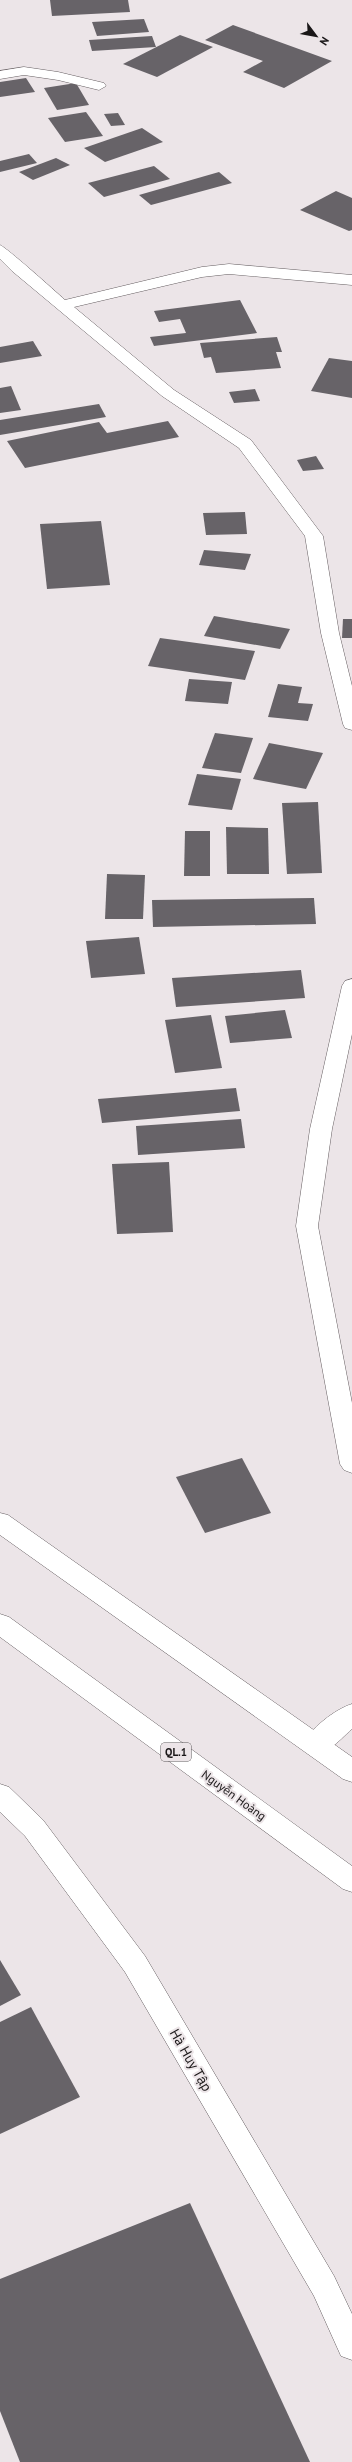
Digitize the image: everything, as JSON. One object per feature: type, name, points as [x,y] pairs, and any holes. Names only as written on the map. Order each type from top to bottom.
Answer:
[{"type":"main road","points":[[0,75],[24,71],[58,76],[99,86]]},
{"type":"main road","points":[[0,250],[17,268],[168,393],[245,444],[314,536],[330,633],[352,724]]},
{"type":"main road","points":[[62,306],[202,272],[229,269],[352,280]]},
{"type":"main road","points":[[352,986],[321,1129],[307,1226],[352,1464]]},
{"type":"main road","points":[[0,1522],[352,1771]]},
{"type":"main road","name":"Nguyễn Hoàng","points":[[0,1624],[352,1881]]},
{"type":"main road","points":[[315,1745],[352,1714]]},
{"type":"main road","name":"Hà Huy Tập","points":[[0,1795],[34,1828],[135,1964],[324,2286],[352,2346]]},
{"type":"building","points":[[50,0],[128,0],[130,12],[52,16]]},
{"type":"building","points":[[144,19],[149,32],[97,36],[92,22]]},
{"type":"building","points":[[233,25],[332,61],[284,88],[243,72],[263,61],[205,40]]},
{"type":"building","points":[[180,35],[213,47],[157,77],[123,64]]},
{"type":"building","points":[[152,36],[156,47],[92,51],[89,40]]},
{"type":"building","points":[[26,78],[35,92],[0,97],[0,82]]},
{"type":"building","points":[[76,83],[89,105],[57,110],[44,88]]},
{"type":"building","points":[[86,112],[103,136],[65,142],[48,118]]},
{"type":"building","points":[[118,113],[125,125],[111,126],[104,114]]},
{"type":"building","points":[[142,128],[163,142],[105,162],[84,148]]},
{"type":"building","points":[[29,154],[37,163],[0,172],[0,161]]},
{"type":"building","points":[[56,158],[70,165],[33,180],[19,172]]},
{"type":"building","points":[[154,166],[170,179],[104,197],[88,183]]},
{"type":"building","points":[[219,172],[232,183],[151,205],[139,195]]},
{"type":"building","points":[[336,191],[352,198],[352,230],[349,231],[300,210]]},
{"type":"building","points":[[240,300],[257,333],[154,346],[150,337],[186,333],[180,319],[159,322],[154,311]]},
{"type":"building","points":[[277,337],[282,352],[276,352],[281,368],[216,373],[211,357],[204,358],[200,343]]},
{"type":"building","points":[[33,341],[42,356],[0,363],[0,347]]},
{"type":"building","points":[[329,358],[352,361],[352,398],[311,391]]},
{"type":"building","points":[[11,386],[21,410],[0,413],[0,388]]},
{"type":"building","points":[[255,389],[260,401],[234,403],[229,392]]},
{"type":"building","points":[[99,404],[106,417],[0,435],[0,420]]},
{"type":"building","points":[[168,421],[179,437],[25,468],[7,441],[99,422],[107,433]]},
{"type":"building","points":[[316,456],[324,469],[303,471],[297,460]]},
{"type":"building","points":[[245,512],[247,534],[206,535],[203,513]]},
{"type":"building","points":[[101,521],[110,585],[47,589],[40,524]]},
{"type":"building","points":[[204,550],[251,554],[245,570],[199,565]]},
{"type":"building","points":[[214,616],[290,629],[280,649],[204,636]]},
{"type":"building","points":[[343,619],[352,619],[352,638],[342,638]]},
{"type":"building","points":[[160,638],[255,651],[245,680],[148,666]]},
{"type":"building","points":[[189,679],[232,682],[228,704],[185,701]]},
{"type":"building","points":[[278,684],[302,687],[298,703],[313,704],[308,721],[268,717]]},
{"type":"building","points":[[215,733],[253,738],[241,773],[202,768]]},
{"type":"building","points":[[269,743],[323,753],[306,789],[253,779]]},
{"type":"building","points":[[197,774],[241,779],[232,810],[188,805]]},
{"type":"building","points":[[318,802],[322,873],[287,874],[282,803]]},
{"type":"building","points":[[226,827],[268,828],[269,874],[227,874]]},
{"type":"building","points":[[185,831],[210,831],[210,876],[184,876]]},
{"type":"building","points":[[107,874],[145,875],[143,919],[105,919]]},
{"type":"building","points":[[314,898],[316,924],[153,927],[152,900]]},
{"type":"building","points":[[139,937],[145,974],[91,978],[86,941]]},
{"type":"building","points":[[301,970],[305,998],[176,1007],[172,978]]},
{"type":"building","points":[[285,1010],[292,1038],[230,1043],[225,1016]]},
{"type":"building","points":[[211,1015],[222,1068],[175,1073],[165,1020]]},
{"type":"building","points":[[236,1088],[240,1111],[102,1123],[98,1099]]},
{"type":"building","points":[[241,1119],[245,1148],[138,1155],[136,1126]]},
{"type":"building","points":[[169,1162],[173,1232],[117,1234],[112,1164]]},
{"type":"building","points":[[242,1458],[271,1513],[205,1533],[176,1477]]},
{"type":"building","points":[[0,1960],[21,1995],[0,2006]]},
{"type":"building","points":[[31,2007],[80,2097],[0,2134],[0,2022]]},
{"type":"building","points":[[190,2203],[310,2462],[20,2462],[0,2411],[0,2279]]}]
